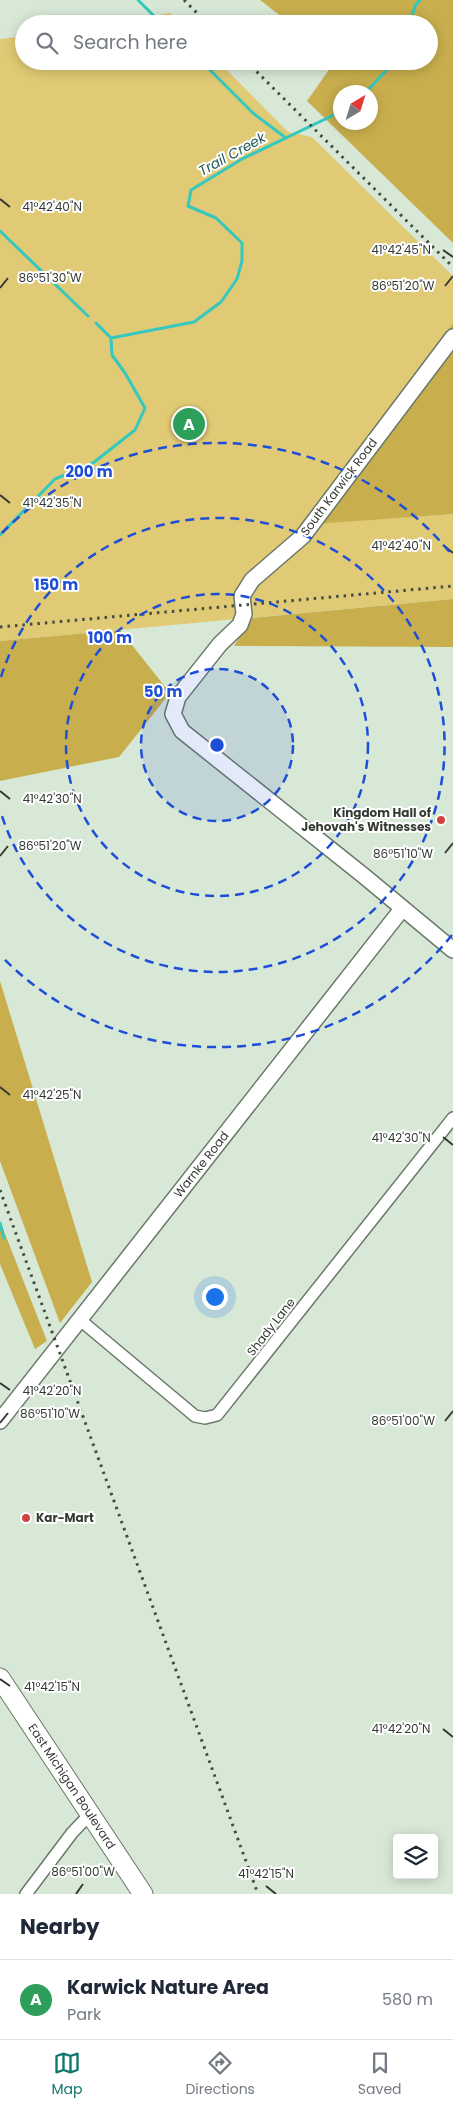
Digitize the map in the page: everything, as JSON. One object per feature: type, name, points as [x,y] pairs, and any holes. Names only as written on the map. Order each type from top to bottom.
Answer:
[{"type":"main road","name":"East Michigan Boulevard","points":[[0,1678],[143,1894]]},
{"type":"street","name":"South Karwick Road","points":[[402,908],[182,731],[173,714],[178,697],[220,644],[240,625],[244,614],[242,596],[252,580],[303,536],[453,337]]},
{"type":"street","points":[[402,908],[453,950]]},
{"type":"street","name":"Warnke Road","points":[[0,1421],[402,908]]},
{"type":"street","name":"Shady Lane","points":[[79,1319],[195,1416],[206,1418],[216,1415],[453,1118]]},
{"type":"street","points":[[26,1894],[72,1833],[90,1814]]},
{"type":"shaded area","points":[[260,0],[453,0],[453,243],[337,130],[378,130],[378,85],[333,85],[333,126],[307,101],[329,70],[438,70],[438,15],[279,15]]},
{"type":"shaded area","points":[[15,37],[15,70],[227,70],[288,132],[312,137],[453,276],[453,323],[303,524],[453,514],[453,599],[0,641],[0,39]]},
{"type":"shaded area","points":[[453,323],[453,514],[302,525]]},
{"type":"shaded area","points":[[453,599],[453,647],[234,646],[252,618]]},
{"type":"shaded area","points":[[120,630],[170,693],[119,757],[0,781],[0,641]]},
{"type":"shaded area","points":[[0,981],[92,1282],[60,1323],[0,1161]]},
{"type":"shaded area","points":[[0,1221],[47,1341],[35,1349],[0,1264]]},
{"type":"waterway","points":[[138,0],[153,15]]},
{"type":"waterway","name":"Trail Creek","points":[[412,15],[416,4],[420,0]]},
{"type":"waterway","points":[[210,70],[253,113],[286,138]]},
{"type":"waterway","name":"Trail Creek","points":[[373,85],[387,70]]},
{"type":"waterway","name":"Trail Creek","points":[[0,535],[55,479],[93,463],[135,430],[145,408],[125,373],[112,355],[111,338],[194,322],[221,302],[237,279],[242,261],[242,243],[216,218],[188,206],[191,190],[242,159],[333,115]]},
{"type":"waterway","points":[[0,231],[88,316]]},
{"type":"waterway","points":[[96,323],[111,338]]},
{"type":"waterway","points":[[0,1223],[4,1238]]},
{"type":"railway","points":[[184,0],[199,15]]},
{"type":"railway","points":[[255,70],[453,267]]},
{"type":"railway","points":[[0,627],[453,586]]},
{"type":"railway","points":[[0,1190],[258,1894]]},
{"type":"place","name":"Karwick Nature Area","points":[[189,424]]},
{"type":"place","name":"Kingdom Hall of Jehovah's Witnesses","points":[[441,820]]},
{"type":"place","name":"Kar-Mart","points":[[26,1518]]}]
